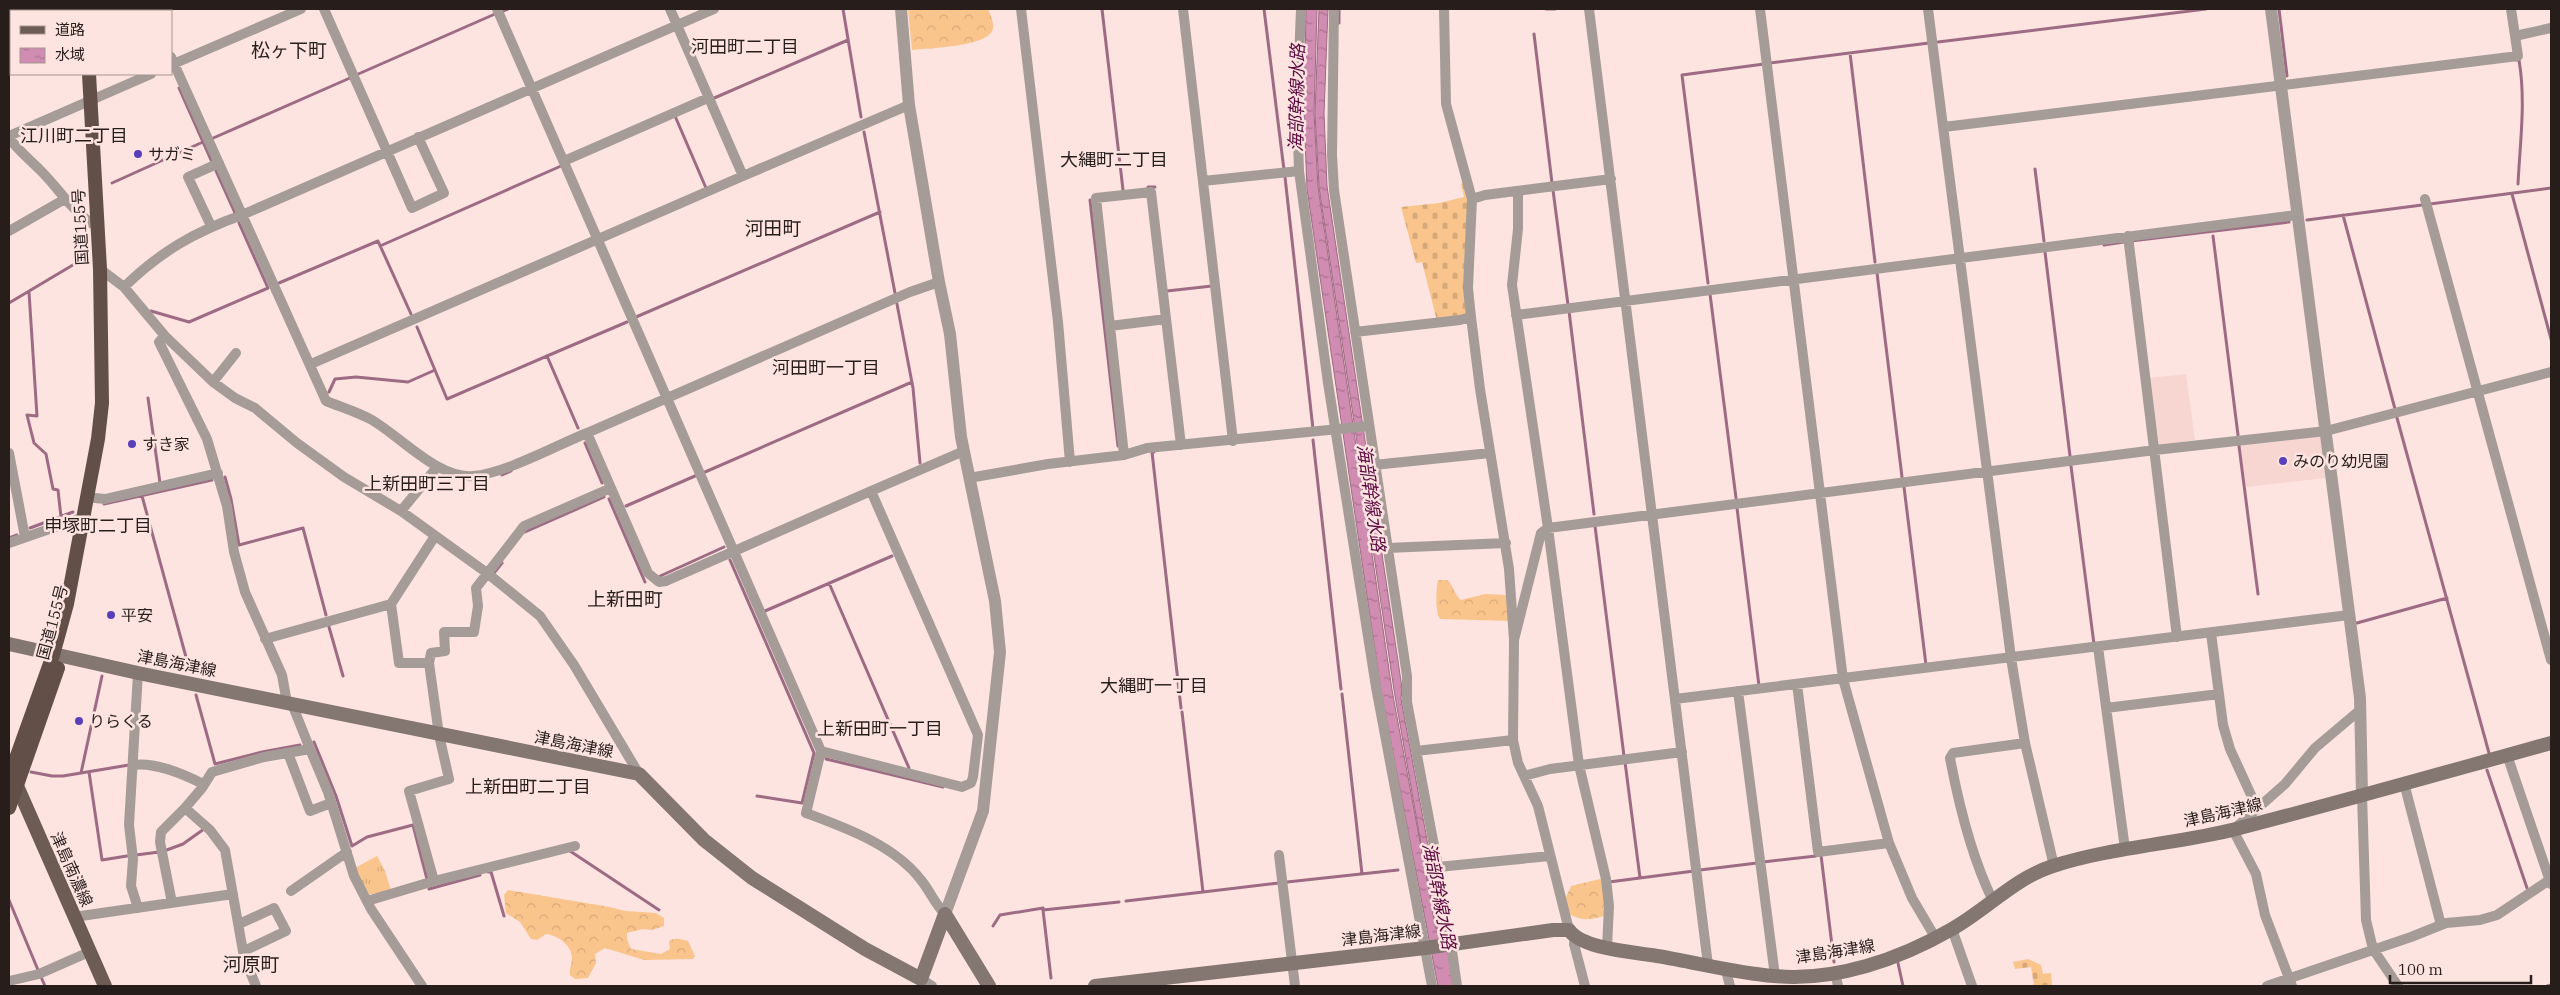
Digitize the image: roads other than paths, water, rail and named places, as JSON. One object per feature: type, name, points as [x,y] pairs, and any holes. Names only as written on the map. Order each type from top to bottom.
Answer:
[{"type":"highway","name":"国道155号","points":[[9,808],[11,776],[58,656],[84,569],[95,498],[102,403],[100,269],[89,75]]},
{"type":"highway","name":"国道155号","points":[[58,656],[98,439]]},
{"type":"main road","name":"津島海津線","points":[[9,644],[138,673],[639,774]]},
{"type":"main road","name":"津島海津線","points":[[1095,986],[1133,983],[1553,930],[1572,934],[1607,948],[1775,976],[1835,972],[1864,967],[1886,960],[1952,929],[2036,872],[2054,866],[2125,849],[2233,830],[2551,743]]},
{"type":"main road","points":[[639,774],[704,840],[752,878],[865,949],[908,974],[927,982],[945,914]]},
{"type":"main road","name":"津島南濃線","points":[[11,776],[105,986]]},
{"type":"main road","points":[[945,914],[988,986]]},
{"type":"street","points":[[301,9],[172,62],[326,400],[371,420],[437,467],[458,475],[483,475],[910,292],[939,282]]},
{"type":"street","points":[[324,9],[412,208],[444,192],[418,137]]},
{"type":"street","points":[[497,9],[599,239],[732,551],[822,751],[806,813],[849,829],[886,850],[921,880],[936,906],[945,914],[983,811],[1000,652],[995,601],[964,451],[950,334],[939,282],[909,105],[901,9]]},
{"type":"street","points":[[670,9],[743,176]]},
{"type":"street","points":[[124,287],[176,244],[211,226],[242,215],[714,9]]},
{"type":"street","points":[[1021,9],[1058,322],[1070,462]]},
{"type":"street","points":[[1183,9],[1232,441]]},
{"type":"street","points":[[1301,9],[1297,109],[1299,171],[1335,431],[1376,687],[1427,947],[1432,986]]},
{"type":"street","points":[[1334,9],[1332,155],[1334,190],[1407,676],[1407,702],[1438,867],[1438,880],[1457,986]]},
{"type":"street","points":[[1444,9],[1446,104],[1472,199],[1468,288],[1490,454],[1506,543],[1514,640],[1513,740],[1518,763],[1538,806],[1585,986]]},
{"type":"street","points":[[1589,9],[1708,965]]},
{"type":"street","points":[[1760,9],[1843,679],[1889,843],[1908,889],[1935,937]]},
{"type":"street","points":[[1928,9],[2011,658],[2025,743],[2054,866]]},
{"type":"street","points":[[2271,9],[2360,710],[2366,920],[2373,949],[2398,986]]},
{"type":"street","points":[[1944,127],[2518,56],[2511,9]]},
{"type":"street","points":[[2515,36],[2551,28]]},
{"type":"street","points":[[98,227],[84,220],[40,169],[23,155],[9,137],[148,75]]},
{"type":"street","points":[[564,161],[708,98]]},
{"type":"street","points":[[311,364],[909,105]]},
{"type":"street","points":[[211,226],[188,177],[219,163]]},
{"type":"street","points":[[1203,181],[1299,171]]},
{"type":"street","points":[[1472,199],[1611,179]]},
{"type":"street","points":[[1518,191],[1518,229],[1512,285],[1548,528],[1579,765],[1606,879],[1609,906],[1607,948]]},
{"type":"street","points":[[1124,455],[1096,198],[1151,192],[1180,445]]},
{"type":"street","points":[[2425,199],[2551,660]]},
{"type":"street","points":[[9,231],[65,200]]},
{"type":"street","points":[[1516,315],[2298,215]]},
{"type":"street","points":[[2128,236],[2177,637]]},
{"type":"street","points":[[100,269],[124,287],[164,336],[213,382],[235,398],[255,408],[297,443],[344,477],[401,511],[486,573],[540,616],[574,665],[639,774]]},
{"type":"street","points":[[1355,332],[1460,320],[1471,316]]},
{"type":"street","points":[[1110,326],[1166,320]]},
{"type":"street","points":[[164,336],[159,342],[207,439],[218,472],[245,592],[282,675],[290,703],[331,803],[354,876],[367,901],[422,986]]},
{"type":"street","points":[[213,382],[236,353]]},
{"type":"street","points":[[1514,640],[1541,534],[1548,528],[2155,450],[2326,431],[2551,372]]},
{"type":"street","points":[[969,478],[1124,455],[1147,448],[1335,431],[1369,426]]},
{"type":"street","points":[[587,432],[652,579],[666,581],[964,451]]},
{"type":"street","points":[[9,453],[25,536]]},
{"type":"street","points":[[1374,465],[1490,454]]},
{"type":"street","points":[[401,511],[437,467]]},
{"type":"street","points":[[95,498],[105,500],[218,472]]},
{"type":"street","points":[[434,881],[409,791],[450,779],[439,735],[429,663],[431,653],[446,651],[444,632],[474,632],[478,606],[476,588],[524,526],[611,488]]},
{"type":"street","points":[[822,751],[962,787],[971,782],[973,777],[978,735],[871,491]]},
{"type":"street","points":[[9,543],[84,517]]},
{"type":"street","points":[[429,663],[399,664],[391,604],[435,536]]},
{"type":"street","points":[[1387,548],[1506,543]]},
{"type":"street","points":[[265,639],[391,604]]},
{"type":"street","points":[[1676,699],[2349,616]]},
{"type":"street","points":[[2211,633],[2223,726],[2230,749],[2259,806],[2271,819]]},
{"type":"street","points":[[2098,647],[2125,849]]},
{"type":"street","points":[[138,673],[129,825],[133,859],[131,886],[138,908]]},
{"type":"street","points":[[1797,684],[1818,852],[1889,843]]},
{"type":"street","points":[[1738,691],[1775,976]]},
{"type":"street","points":[[2106,708],[2219,694]]},
{"type":"street","points":[[2291,982],[2265,915],[2256,874],[2233,830],[2285,784],[2314,748],[2360,710]]},
{"type":"street","points":[[1416,751],[1513,740]]},
{"type":"street","points":[[1993,901],[1982,878],[1961,808],[1950,758],[1953,753],[2025,743]]},
{"type":"street","points":[[172,903],[160,842],[161,832],[202,788],[212,772],[310,749]]},
{"type":"street","points":[[1524,776],[1550,769],[1682,752]]},
{"type":"street","points":[[288,753],[310,811],[331,803]]},
{"type":"street","points":[[2267,986],[2291,982],[2373,949],[2441,925],[2480,920],[2497,915],[2550,882],[2506,755]]},
{"type":"street","points":[[133,765],[150,764],[184,774],[203,784]]},
{"type":"street","points":[[2404,783],[2441,925]]},
{"type":"street","points":[[185,808],[210,830],[226,850],[247,969],[256,986]]},
{"type":"street","points":[[367,901],[434,881],[575,846]]},
{"type":"street","points":[[291,891],[347,852]]},
{"type":"street","points":[[1279,856],[1295,986]]},
{"type":"street","points":[[1438,867],[1550,856]]},
{"type":"street","points":[[74,917],[233,894]]},
{"type":"street","points":[[239,924],[274,908],[286,931],[244,952]]},
{"type":"street","points":[[1952,929],[1972,986]]},
{"type":"street","points":[[9,981],[39,974],[89,952]]},
{"type":"street","points":[[1725,967],[1730,986]]},
{"type":"street","points":[[1835,972],[1838,986]]},
{"type":"water","name":"海部幹線水路","points":[[1306,9],[1317,9],[1314,113],[1318,187],[1392,690],[1436,929],[1394,690],[1319,187],[1315,113],[1319,9],[1328,9],[1324,113],[1327,186],[1402,688],[1401,699],[1454,986],[1438,986],[1381,691],[1307,189],[1304,113]]},
{"type":"waterway","points":[[503,11],[508,9]]},
{"type":"waterway","points":[[843,9],[861,117]]},
{"type":"waterway","points":[[1102,9],[1123,190]]},
{"type":"waterway","name":"海部幹線水路","points":[[1264,9],[1284,170]]},
{"type":"waterway","points":[[1339,9],[1339,23]]},
{"type":"waterway","points":[[1546,9],[1555,9]]},
{"type":"waterway","points":[[1938,42],[2206,9]]},
{"type":"waterway","points":[[2279,9],[2287,76]]},
{"type":"waterway","points":[[356,75],[495,14]]},
{"type":"waterway","points":[[1534,34],[1552,183]]},
{"type":"waterway","points":[[712,99],[848,40]]},
{"type":"waterway","points":[[1770,63],[1929,43]]},
{"type":"waterway","points":[[1850,53],[1875,262]]},
{"type":"waterway","points":[[2516,60],[2519,60],[2522,91],[2518,184]]},
{"type":"waterway","points":[[1708,283],[1682,75],[1764,64]]},
{"type":"waterway","points":[[211,139],[350,78]]},
{"type":"waterway","points":[[179,88],[211,160]]},
{"type":"waterway","points":[[675,116],[706,188]]},
{"type":"waterway","points":[[864,132],[895,293]]},
{"type":"waterway","points":[[112,183],[203,142]]},
{"type":"waterway","points":[[380,246],[561,166]]},
{"type":"waterway","points":[[2035,169],[2044,241]]},
{"type":"waterway","points":[[216,171],[235,213]]},
{"type":"waterway","points":[[1285,177],[1313,429]]},
{"type":"waterway","points":[[1148,187],[1155,187]]},
{"type":"waterway","points":[[2430,204],[2551,188]]},
{"type":"waterway","points":[[1553,190],[1568,305]]},
{"type":"waterway","points":[[2512,194],[2551,339]]},
{"type":"waterway","points":[[1090,200],[1118,446]]},
{"type":"waterway","points":[[2307,220],[2422,205]]},
{"type":"waterway","points":[[636,317],[880,212]]},
{"type":"waterway","points":[[2343,215],[2395,409]]},
{"type":"waterway","points":[[2131,241],[2289,222]]},
{"type":"waterway","points":[[151,311],[189,322],[268,288],[239,223]]},
{"type":"waterway","points":[[2213,236],[2238,435]]},
{"type":"waterway","points":[[279,283],[378,241],[411,314]]},
{"type":"waterway","points":[[2104,245],[2124,242]]},
{"type":"waterway","points":[[2045,252],[2070,456]]},
{"type":"waterway","points":[[9,303],[88,256]]},
{"type":"waterway","points":[[1877,273],[1902,477]]},
{"type":"waterway","points":[[1167,291],[1212,286]]},
{"type":"waterway","points":[[29,292],[37,416],[27,415],[34,443],[46,454],[53,489],[58,490],[61,517]]},
{"type":"waterway","points":[[1710,294],[1736,498]]},
{"type":"waterway","points":[[897,304],[913,388],[920,463]]},
{"type":"waterway","points":[[1572,311],[1569,311],[1594,514]]},
{"type":"waterway","points":[[547,356],[627,322]]},
{"type":"waterway","points":[[417,327],[447,399],[547,356],[578,428]]},
{"type":"waterway","points":[[329,392],[335,379],[356,377],[408,382],[435,370]]},
{"type":"waterway","points":[[705,472],[912,382]]},
{"type":"waterway","points":[[148,398],[160,483]]},
{"type":"waterway","points":[[2397,418],[2489,753]]},
{"type":"waterway","points":[[1313,440],[1341,689]]},
{"type":"waterway","points":[[585,443],[602,483]]},
{"type":"waterway","points":[[2239,446],[2258,594]]},
{"type":"waterway","points":[[1154,452],[1152,452],[1181,708]]},
{"type":"waterway","points":[[2071,466],[2094,644]]},
{"type":"waterway","points":[[502,475],[511,471]]},
{"type":"waterway","points":[[626,506],[695,476]]},
{"type":"waterway","points":[[225,477],[239,545],[303,528],[326,615]]},
{"type":"waterway","points":[[104,504],[212,480]]},
{"type":"waterway","points":[[1904,487],[1926,665]]},
{"type":"waterway","points":[[142,496],[189,668]]},
{"type":"waterway","points":[[525,532],[604,497]]},
{"type":"waterway","points":[[609,499],[645,582]]},
{"type":"waterway","points":[[1737,508],[1759,686]]},
{"type":"waterway","points":[[30,528],[73,512]]},
{"type":"waterway","points":[[1595,526],[1624,756]]},
{"type":"waterway","points":[[9,538],[17,535]]},
{"type":"waterway","points":[[658,577],[724,547]]},
{"type":"waterway","points":[[765,611],[892,556]]},
{"type":"waterway","points":[[730,560],[814,753],[802,803],[757,796]]},
{"type":"waterway","points":[[494,573],[502,563]]},
{"type":"waterway","points":[[829,583],[909,768]]},
{"type":"waterway","points":[[2357,623],[2447,598]]},
{"type":"waterway","points":[[329,627],[343,676]]},
{"type":"waterway","points":[[81,773],[102,676]]},
{"type":"waterway","points":[[1342,694],[1362,874]]},
{"type":"waterway","points":[[196,695],[215,764],[300,745]]},
{"type":"waterway","points":[[1126,901],[1203,892],[1182,712]]},
{"type":"waterway","points":[[314,742],[336,796],[352,846],[367,837],[413,825],[427,879]]},
{"type":"waterway","points":[[826,759],[943,787]]},
{"type":"waterway","points":[[1625,762],[1640,878]]},
{"type":"waterway","points":[[31,772],[63,776],[129,765]]},
{"type":"waterway","points":[[2487,770],[2527,888]]},
{"type":"waterway","points":[[89,772],[102,860],[127,856]]},
{"type":"waterway","points":[[164,851],[183,844],[204,829]]},
{"type":"waterway","points":[[570,851],[659,910]]},
{"type":"waterway","points":[[136,855],[159,852]]},
{"type":"waterway","points":[[1821,855],[1834,962]]},
{"type":"waterway","points":[[1763,862],[1816,856]]},
{"type":"waterway","points":[[1700,870],[1757,863]]},
{"type":"waterway","points":[[1287,882],[1398,870]]},
{"type":"waterway","points":[[1609,882],[1694,871]]},
{"type":"waterway","points":[[488,872],[491,872],[504,916]]},
{"type":"waterway","points":[[429,889],[480,875]]},
{"type":"waterway","points":[[1203,892],[1279,883]]},
{"type":"waterway","points":[[9,900],[38,970]]},
{"type":"waterway","points":[[1051,978],[1043,910],[1119,902]]},
{"type":"waterway","points":[[993,926],[1000,915],[1043,908],[1043,910]]},
{"type":"waterway","points":[[1898,963],[1903,986]]},
{"type":"waterway","points":[[41,977],[45,986]]},
{"type":"waterway","points":[[2547,986],[2551,985]]},
{"type":"place","name":"サガミ","points":[[138,154]]},
{"type":"place","name":"すき家","points":[[132,444]]},
{"type":"place","name":"みのり幼児園","points":[[2283,461]]},
{"type":"place","name":"平安","points":[[111,615]]},
{"type":"place","name":"りらくる","points":[[79,721]]},
{"type":"district","name":"河田町二丁目","points":[[745,47]]},
{"type":"district","name":"松ヶ下町","points":[[289,50]]},
{"type":"district","name":"江川町二丁目","points":[[74,136]]},
{"type":"district","name":"大縄町二丁目","points":[[1114,160]]},
{"type":"district","name":"河田町","points":[[773,228]]},
{"type":"district","name":"河田町一丁目","points":[[826,368]]},
{"type":"district","name":"上新田町三丁目","points":[[427,484]]},
{"type":"district","name":"申塚町二丁目","points":[[98,526]]},
{"type":"district","name":"上新田町","points":[[625,599]]},
{"type":"district","name":"大縄町一丁目","points":[[1154,686]]},
{"type":"district","name":"上新田町一丁目","points":[[880,729]]},
{"type":"district","name":"上新田町二丁目","points":[[528,787]]},
{"type":"district","name":"河原町","points":[[251,964]]}]
